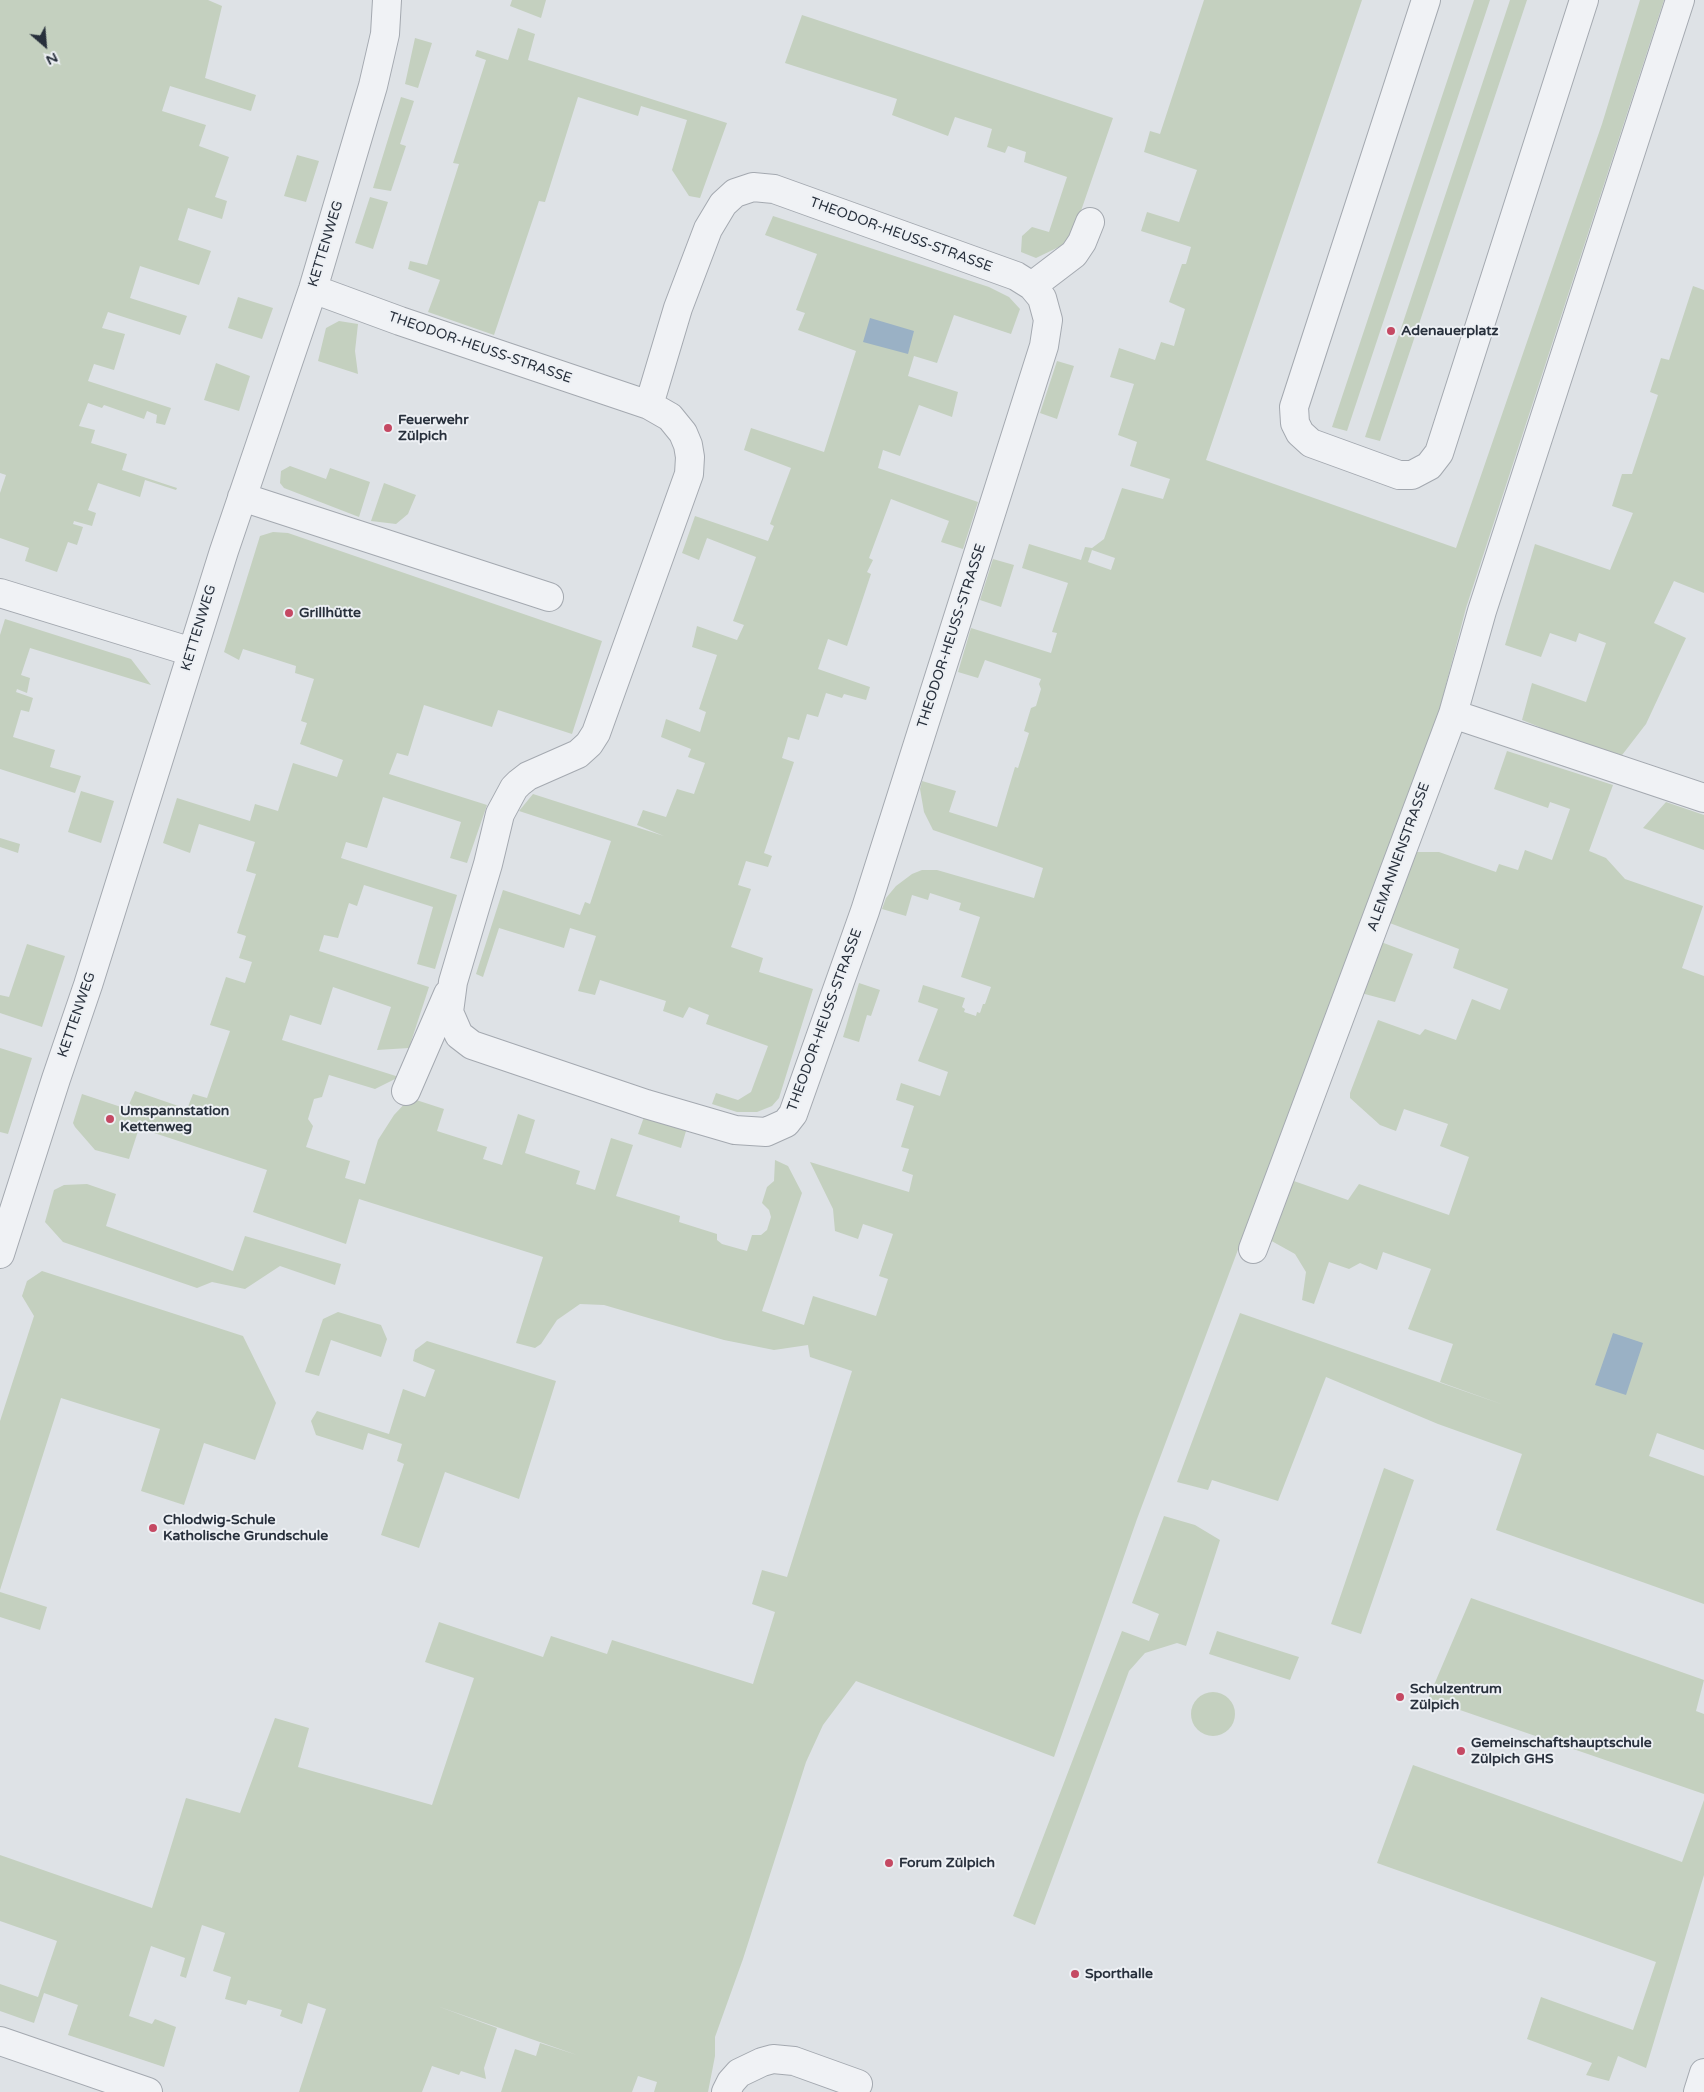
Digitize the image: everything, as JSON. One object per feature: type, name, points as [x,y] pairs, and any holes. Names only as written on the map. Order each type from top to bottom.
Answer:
[{"type":"street","name":"KETTENWEG","points":[[0,1254],[88,986],[242,497],[313,289],[373,86],[385,34],[387,0]]},
{"type":"street","points":[[1426,0],[1294,407],[1295,422],[1300,433],[1311,443],[1399,475],[1412,475],[1429,466],[1439,453],[1584,0]]},
{"type":"street","points":[[1680,0],[1482,611],[1453,714],[1704,798]]},
{"type":"street","name":"THEODOR-HEUSS-STRASSE","points":[[313,289],[400,321],[649,405],[670,417],[683,433],[690,457],[689,474],[596,733],[589,744],[578,754],[528,776],[514,788],[500,814],[453,982],[449,1004],[451,1020],[459,1034],[472,1045],[646,1104],[735,1130],[766,1132],[776,1129],[790,1118],[798,1101],[865,911],[1044,346],[1048,320],[1046,308],[1042,298],[1032,286],[1016,276],[783,192],[753,187],[735,193],[723,204],[708,229],[678,308],[649,405]]},
{"type":"street","points":[[1032,286],[1074,254],[1082,242],[1090,222]]},
{"type":"street","points":[[242,497],[549,597]]},
{"type":"street","points":[[0,593],[192,652]]},
{"type":"street","name":"ALEMANNENSTRASSE","points":[[1253,1249],[1453,714]]},
{"type":"street","name":"THEODOR-HEUSS-STRASSE","points":[[406,1091],[453,982]]},
{"type":"street","points":[[0,2041],[148,2092]]},
{"type":"street","points":[[726,2092],[730,2082],[739,2073],[773,2059],[794,2061],[858,2084]]},
{"type":"street","points":[[1698,2092],[1704,2073]]},
{"type":"green space","points":[[0,0],[208,0],[222,6],[205,78],[256,95],[251,111],[170,86],[162,111],[206,125],[199,146],[229,157],[215,197],[227,201],[222,219],[188,208],[178,240],[211,251],[199,285],[140,266],[130,298],[187,316],[180,335],[108,312],[102,328],[125,334],[114,370],[94,364],[88,381],[171,408],[165,425],[156,423],[157,415],[147,411],[144,419],[104,405],[102,408],[88,403],[79,426],[95,430],[91,443],[127,454],[122,470],[177,488],[176,490],[145,480],[140,497],[98,483],[88,510],[96,513],[92,526],[74,521],[73,524],[83,527],[77,545],[68,542],[57,572],[25,561],[29,548],[0,538],[0,493],[6,475],[0,473]]},
{"type":"green space","points":[[512,0],[546,0],[541,18],[510,6]]},
{"type":"green space","points":[[1204,0],[1362,0],[1206,460],[1456,548],[1602,124],[1640,0],[1664,0],[1466,608],[1437,719],[1137,1519],[1054,1757],[856,1681],[823,1725],[806,1762],[743,1959],[715,2037],[715,2056],[708,2092],[654,2092],[657,2082],[638,2076],[632,2092],[501,2092],[515,2049],[536,2056],[540,2043],[577,2055],[437,2006],[497,2028],[484,2068],[486,2079],[461,2071],[459,2075],[432,2066],[422,2092],[299,2092],[326,2009],[308,2003],[302,2024],[280,2016],[282,2010],[248,2000],[246,2005],[225,1999],[231,1977],[213,1971],[225,1933],[202,1925],[186,1978],[180,1976],[185,1958],[151,1946],[129,2016],[152,2024],[155,2019],[176,2027],[164,2067],[68,2035],[78,2005],[44,1993],[34,2023],[0,2011],[0,1984],[38,1997],[57,1941],[0,1921],[0,1855],[152,1908],[186,1798],[240,1813],[275,1718],[309,1728],[298,1767],[432,1805],[474,1678],[425,1662],[439,1622],[543,1657],[551,1636],[607,1654],[612,1640],[753,1684],[775,1612],[752,1604],[762,1570],[787,1577],[852,1371],[810,1357],[808,1345],[774,1350],[724,1340],[604,1305],[580,1304],[557,1320],[541,1344],[535,1348],[516,1343],[543,1257],[359,1199],[346,1244],[253,1212],[267,1170],[139,1128],[129,1159],[95,1150],[75,1127],[73,1123],[82,1094],[127,1109],[135,1091],[187,1109],[193,1094],[207,1098],[230,1031],[210,1025],[226,977],[245,983],[252,962],[239,958],[246,936],[237,933],[256,874],[246,871],[255,842],[199,824],[190,853],[163,843],[177,798],[250,821],[255,804],[278,811],[293,763],[337,777],[343,760],[300,744],[307,723],[301,721],[314,679],[295,673],[296,666],[243,649],[239,660],[224,652],[260,536],[273,532],[288,533],[602,641],[572,734],[498,710],[492,727],[424,705],[408,756],[397,753],[389,774],[487,805],[467,863],[450,858],[461,822],[383,797],[367,848],[346,842],[341,858],[457,895],[435,969],[417,964],[433,907],[364,885],[357,906],[349,903],[338,938],[324,935],[319,951],[429,987],[409,1048],[377,1050],[391,1007],[333,987],[321,1025],[290,1015],[282,1040],[399,1077],[375,1089],[329,1075],[322,1097],[314,1099],[308,1119],[313,1126],[306,1147],[350,1161],[345,1178],[365,1184],[378,1140],[394,1115],[410,1098],[444,1109],[437,1131],[487,1147],[483,1159],[502,1165],[518,1114],[535,1120],[525,1153],[580,1171],[576,1184],[595,1190],[611,1138],[633,1145],[616,1196],[680,1216],[679,1222],[717,1234],[717,1240],[722,1244],[747,1251],[752,1235],[761,1235],[767,1230],[771,1217],[769,1210],[762,1203],[767,1187],[774,1181],[775,1160],[788,1166],[802,1193],[762,1311],[804,1325],[813,1296],[876,1316],[888,1279],[879,1276],[893,1234],[863,1224],[858,1239],[835,1231],[833,1209],[810,1162],[909,1192],[913,1175],[902,1171],[909,1149],[901,1147],[914,1106],[896,1100],[901,1083],[940,1096],[948,1072],[918,1061],[938,1009],[918,1002],[923,985],[965,998],[962,1007],[965,1009],[964,1012],[976,1016],[977,1012],[980,1013],[983,1004],[985,1004],[991,987],[961,977],[980,917],[959,910],[961,903],[930,893],[928,900],[912,895],[906,916],[882,909],[886,898],[896,886],[912,874],[922,870],[937,870],[1034,898],[1043,868],[933,830],[924,812],[920,789],[922,781],[956,791],[949,812],[997,827],[1015,767],[1018,768],[1029,733],[1024,731],[1031,708],[1036,706],[1041,689],[1039,684],[1041,679],[985,660],[978,678],[958,672],[971,628],[1051,653],[1057,633],[1052,632],[1068,583],[1022,568],[1029,544],[1081,560],[1085,547],[1092,548],[1104,539],[1122,488],[1163,499],[1170,479],[1130,466],[1137,442],[1118,435],[1134,384],[1110,377],[1119,348],[1155,360],[1161,342],[1174,346],[1185,309],[1169,302],[1182,264],[1186,264],[1191,247],[1141,231],[1147,212],[1179,222],[1197,170],[1144,152],[1150,131],[1160,134]],"holes":[[[1092,550],[1115,558],[1111,570],[1088,562]]]},
{"type":"green space","points":[[1474,0],[1490,0],[1347,431],[1332,427]]},
{"type":"green space","points":[[1510,0],[1527,0],[1380,441],[1365,437]]},
{"type":"green space","points":[[802,15],[1113,118],[1073,234],[1063,245],[1036,258],[1021,252],[1022,236],[1032,227],[1049,232],[1067,177],[1024,162],[1026,152],[1008,146],[1005,153],[987,147],[992,129],[955,117],[948,136],[892,115],[897,99],[785,63]]},
{"type":"green space","points":[[518,28],[535,34],[528,60],[727,123],[700,198],[689,196],[672,170],[687,120],[641,106],[638,116],[578,97],[545,202],[539,201],[494,335],[428,312],[440,280],[408,269],[410,261],[427,265],[459,164],[453,163],[486,60],[475,56],[477,50],[508,60]]},
{"type":"green space","points":[[415,38],[432,43],[418,88],[405,84]]},
{"type":"green space","points":[[401,97],[414,101],[400,144],[406,146],[391,191],[373,188]]},
{"type":"green space","points":[[297,155],[319,161],[306,202],[284,196]]},
{"type":"green space","points":[[370,197],[388,202],[373,249],[355,243]]},
{"type":"green space","points":[[773,216],[989,287],[1009,297],[1020,309],[1011,334],[954,315],[937,363],[914,356],[908,376],[958,392],[952,417],[919,405],[900,456],[883,450],[878,468],[978,502],[963,549],[941,542],[949,521],[891,499],[869,558],[873,560],[867,572],[871,574],[847,646],[828,639],[818,669],[870,687],[866,700],[844,694],[842,698],[826,693],[818,717],[807,714],[799,740],[788,737],[782,758],[794,762],[764,853],[772,856],[768,867],[746,861],[738,885],[751,889],[731,947],[763,958],[759,972],[813,989],[779,1098],[772,1106],[757,1112],[737,1112],[712,1104],[716,1093],[738,1100],[751,1092],[768,1046],[706,1024],[709,1015],[689,1007],[683,1018],[663,1011],[666,1001],[600,980],[595,995],[578,991],[596,936],[570,928],[564,948],[499,928],[483,977],[476,974],[503,890],[580,915],[585,902],[590,904],[611,841],[519,811],[533,794],[664,836],[637,825],[643,810],[666,817],[677,789],[694,794],[705,763],[688,757],[691,749],[661,737],[666,719],[700,732],[706,712],[699,709],[717,655],[692,647],[697,626],[737,640],[744,625],[733,621],[756,557],[707,538],[699,560],[682,553],[695,516],[768,541],[774,526],[770,524],[791,468],[744,450],[751,428],[824,452],[856,351],[798,330],[805,313],[796,310],[817,254],[765,235]]},
{"type":"green space","points":[[1693,286],[1704,290],[1704,593],[1674,581],[1654,623],[1686,638],[1646,724],[1619,759],[1522,720],[1532,683],[1586,702],[1606,643],[1579,633],[1576,642],[1550,633],[1541,657],[1505,645],[1535,544],[1610,570],[1633,513],[1612,506],[1622,474],[1632,474],[1658,395],[1650,392],[1661,358],[1669,360]]},
{"type":"green space","points":[[238,297],[273,308],[262,339],[228,328]]},
{"type":"green space","points":[[339,321],[358,324],[355,351],[358,374],[318,361],[326,328]]},
{"type":"green space","points":[[1057,361],[1074,366],[1057,419],[1040,413]]},
{"type":"green space","points":[[216,363],[250,376],[239,411],[204,400]]},
{"type":"green space","points":[[290,466],[326,479],[330,468],[370,482],[359,517],[284,488],[280,483],[281,471]]},
{"type":"green space","points":[[384,483],[416,495],[408,514],[396,524],[371,521]]},
{"type":"green space","points":[[993,559],[1014,565],[1001,607],[980,600]]},
{"type":"green space","points":[[5,619],[131,659],[151,685],[30,648],[21,675],[30,678],[27,693],[17,689],[16,692],[33,698],[29,712],[21,710],[13,737],[55,750],[50,767],[81,776],[75,793],[0,769],[0,635]]},
{"type":"green space","points":[[1507,751],[1613,785],[1589,851],[1606,858],[1625,879],[1703,906],[1682,968],[1704,976],[1704,1450],[1657,1433],[1649,1456],[1704,1476],[1704,1604],[1496,1530],[1522,1454],[1438,1424],[1326,1377],[1278,1501],[1212,1480],[1208,1490],[1177,1482],[1240,1313],[1504,1405],[1440,1382],[1453,1344],[1408,1329],[1431,1269],[1383,1252],[1377,1270],[1360,1263],[1349,1269],[1329,1262],[1314,1304],[1302,1300],[1306,1272],[1295,1254],[1268,1239],[1291,1180],[1348,1200],[1359,1184],[1449,1215],[1469,1157],[1440,1146],[1448,1124],[1404,1109],[1396,1131],[1380,1125],[1350,1098],[1350,1093],[1378,1020],[1420,1035],[1425,1029],[1456,1040],[1472,999],[1500,1010],[1508,989],[1453,968],[1459,949],[1387,922],[1413,852],[1439,852],[1496,872],[1499,864],[1518,870],[1525,850],[1552,860],[1570,809],[1550,802],[1548,808],[1494,789]]},
{"type":"green space","points":[[81,791],[114,801],[101,843],[68,832]]},
{"type":"green space","points":[[1666,802],[1704,815],[1704,850],[1643,828]]},
{"type":"green space","points":[[0,838],[20,844],[18,853],[0,847]]},
{"type":"green space","points":[[1381,942],[1413,954],[1395,1002],[1361,993]]},
{"type":"green space","points":[[27,944],[65,956],[42,1027],[0,1013],[0,995],[9,997]]},
{"type":"green space","points":[[859,983],[880,990],[871,1016],[867,1015],[859,1042],[843,1037]]},
{"type":"green space","points":[[0,1048],[32,1058],[8,1134],[0,1132]]},
{"type":"green space","points":[[644,1117],[686,1131],[681,1148],[638,1134]]},
{"type":"green space","points":[[87,1184],[116,1194],[106,1226],[233,1271],[245,1236],[341,1264],[335,1285],[280,1266],[245,1289],[212,1282],[197,1288],[63,1242],[45,1222],[54,1190],[64,1185]]},
{"type":"green space","points":[[42,1271],[243,1336],[276,1403],[255,1460],[204,1443],[184,1505],[141,1491],[160,1429],[61,1398],[0,1590],[0,1421],[34,1316],[22,1296],[27,1281]]},
{"type":"green space","points":[[338,1312],[381,1325],[387,1339],[381,1357],[331,1340],[319,1376],[305,1372],[323,1319]]},
{"type":"green space","points":[[427,1341],[556,1381],[519,1499],[445,1472],[419,1548],[381,1535],[404,1464],[397,1461],[402,1444],[368,1433],[363,1450],[316,1435],[311,1421],[317,1411],[389,1434],[403,1389],[425,1397],[435,1370],[413,1361],[415,1350]]},
{"type":"green space","points":[[1384,1468],[1414,1480],[1361,1634],[1331,1624]]},
{"type":"green space","points":[[1164,1516],[1195,1525],[1220,1540],[1186,1646],[1177,1643],[1145,1653],[1129,1671],[1035,1925],[1013,1916],[1122,1631],[1149,1641],[1159,1614],[1132,1603]]},
{"type":"green space","points":[[0,1592],[47,1607],[40,1630],[0,1617]]},
{"type":"green space","points":[[1471,1598],[1704,1680],[1696,1711],[1704,1714],[1704,1794],[1428,1699]]},
{"type":"green space","points":[[1217,1631],[1299,1657],[1290,1680],[1209,1654]]},
{"type":"green space","points":[[1217,1692],[1229,1698],[1234,1705],[1234,1723],[1229,1730],[1222,1735],[1209,1736],[1201,1733],[1194,1726],[1191,1710],[1194,1702],[1201,1695]]},
{"type":"green space","points":[[1413,1765],[1682,1862],[1704,1800],[1704,1875],[1646,2068],[1618,2056],[1609,2081],[1586,2075],[1592,2063],[1527,2039],[1541,1997],[1633,2030],[1656,1962],[1377,1863]]},
{"type":"water","points":[[870,318],[914,331],[908,354],[863,342]]},
{"type":"water","points":[[1613,1333],[1643,1343],[1626,1395],[1595,1385]]},
{"type":"place","name":"Adenauerplatz","points":[[1391,331]]},
{"type":"place","name":"Feuerwehr Zülpich","points":[[388,428]]},
{"type":"place","name":"Grillhütte","points":[[289,613]]},
{"type":"place","name":"Umspannstation Kettenweg","points":[[110,1119]]},
{"type":"place","name":"Chlodwig-Schule Katholische Grundschule","points":[[153,1528]]},
{"type":"place","name":"Schulzentrum Zülpich","points":[[1400,1697]]},
{"type":"place","name":"Gemeinschaftshauptschule Zülpich GHS","points":[[1461,1751]]},
{"type":"place","name":"Forum Zülpich","points":[[889,1863]]},
{"type":"place","name":"Sporthalle","points":[[1075,1974]]}]
